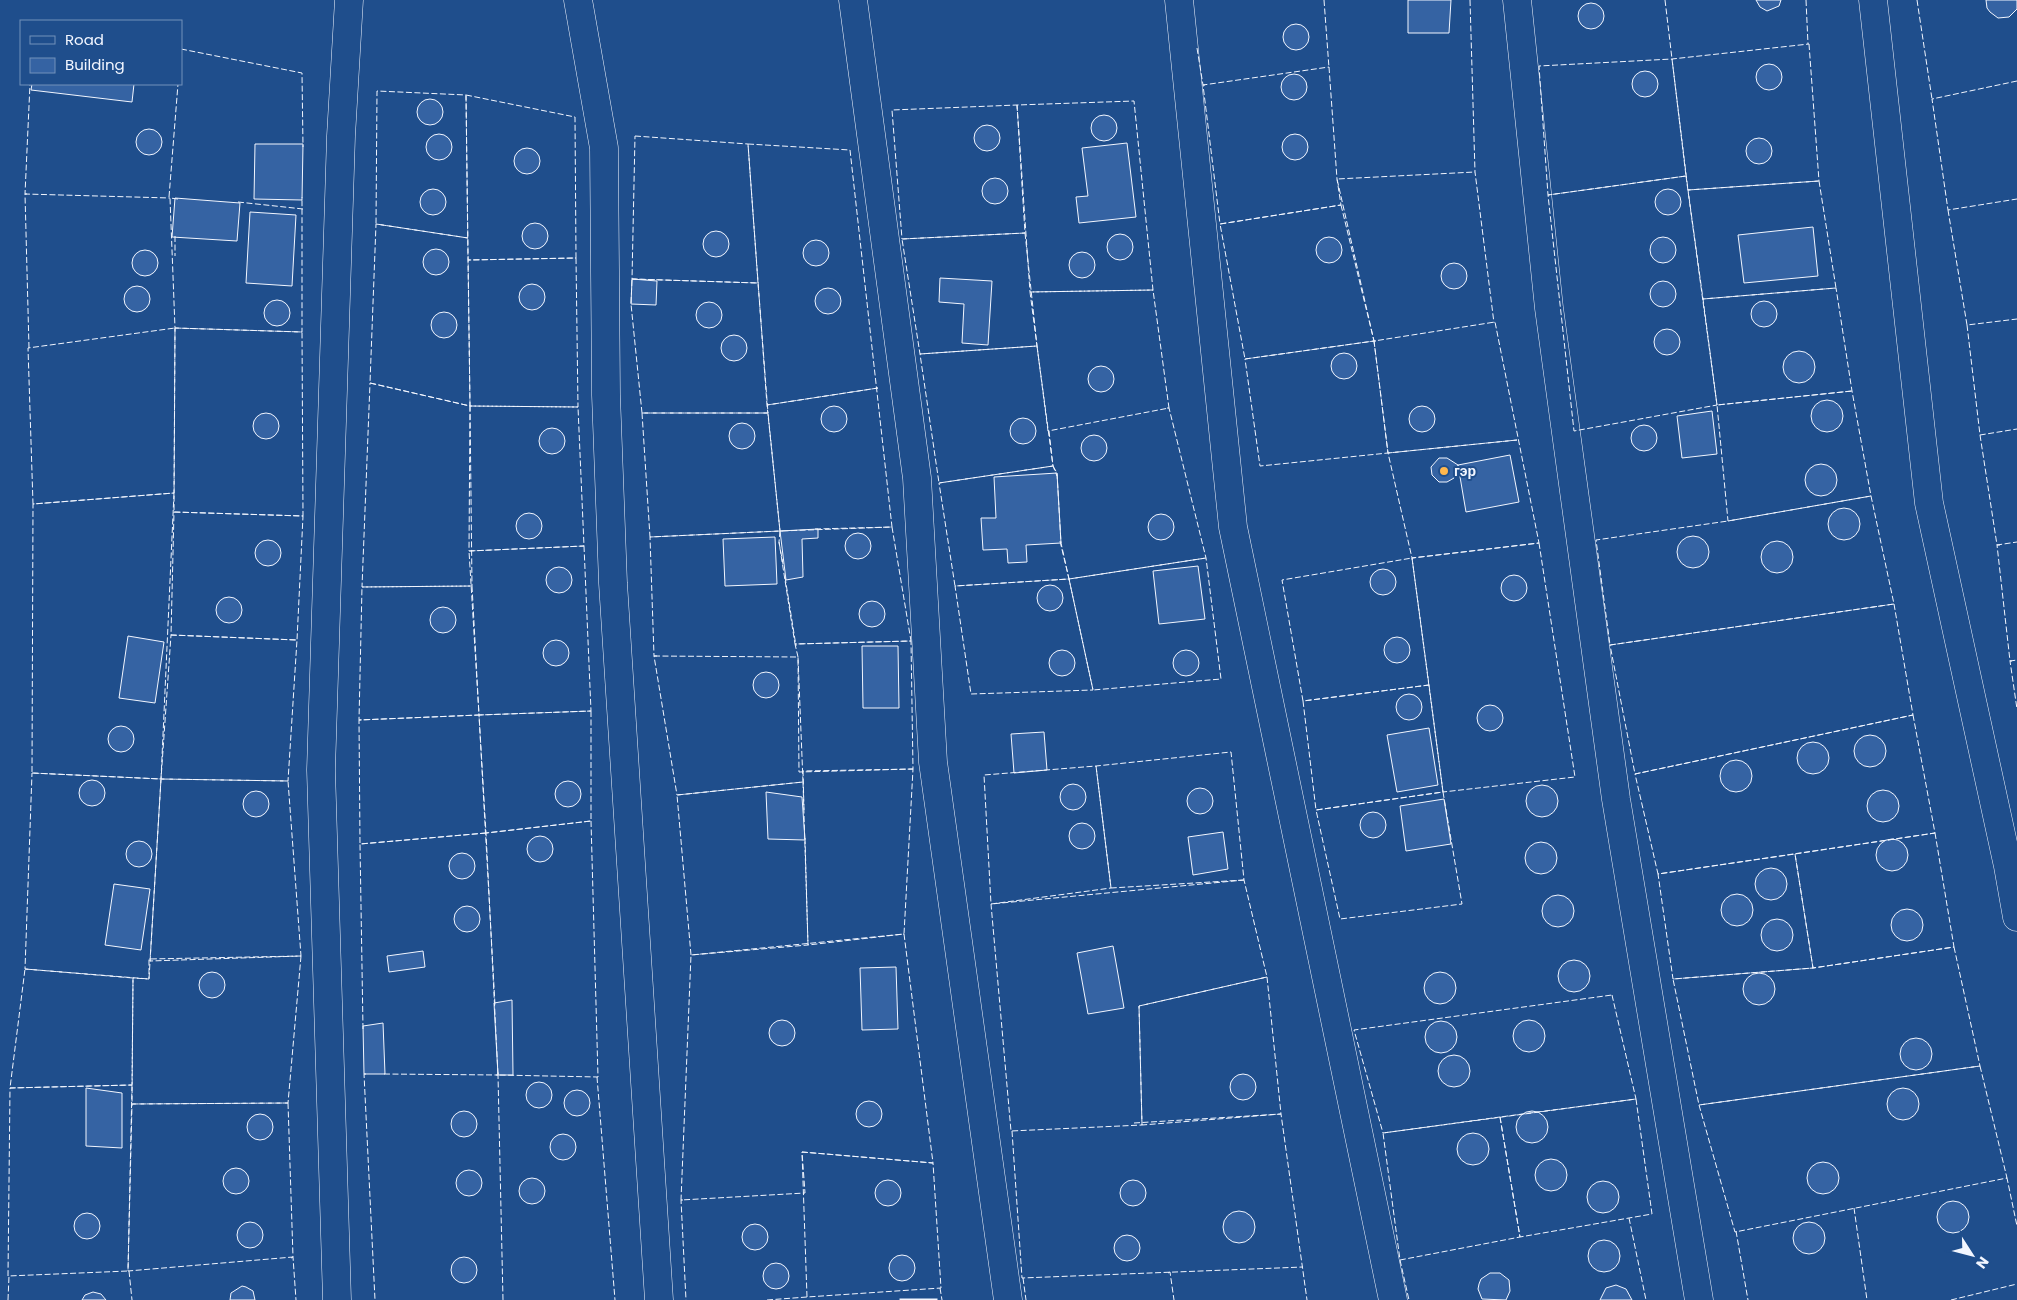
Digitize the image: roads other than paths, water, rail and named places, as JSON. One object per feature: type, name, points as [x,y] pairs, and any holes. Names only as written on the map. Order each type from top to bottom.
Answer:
[{"type":"street","points":[[337,1300],[321,770],[341,136],[349,0]]},
{"type":"street","points":[[578,0],[604,148],[606,395],[613,583],[659,1300]]},
{"type":"street","points":[[853,0],[918,478],[934,762],[1008,1300]]},
{"type":"street","points":[[1179,0],[1233,527],[1393,1300]]},
{"type":"street","points":[[1517,0],[1549,308],[1614,789],[1699,1300]]},
{"type":"street","points":[[1873,0],[1929,503],[2006,856],[2017,917]]},
{"type":"place","name":"гэр","points":[[1444,471]]}]
